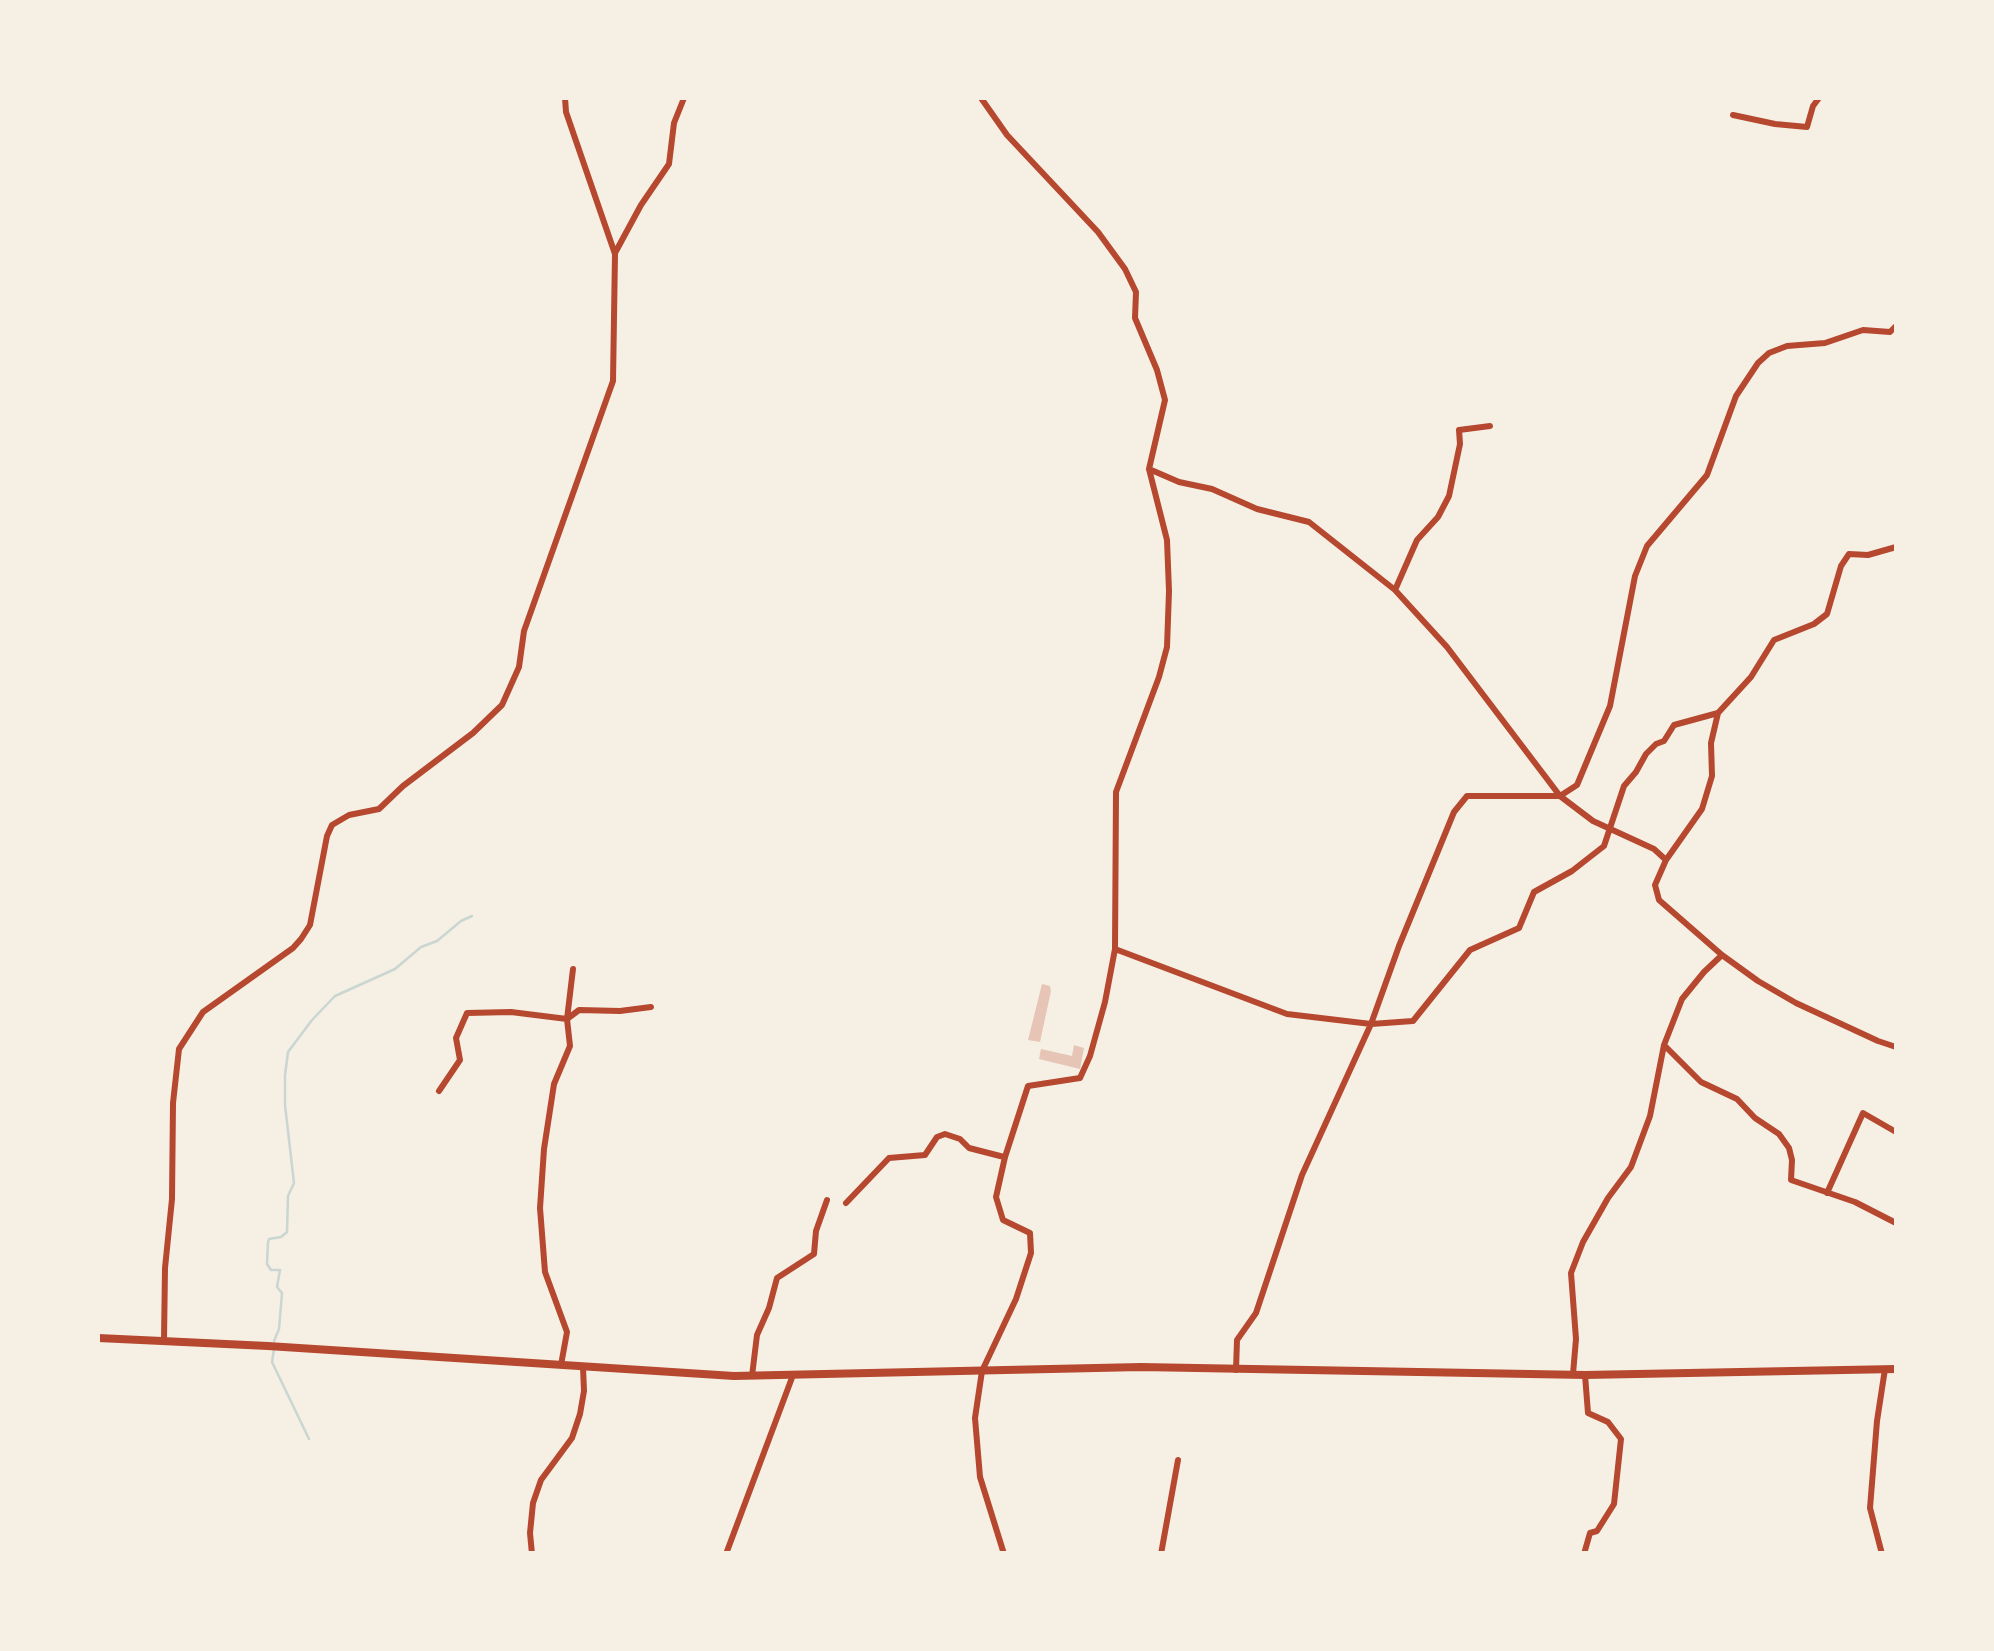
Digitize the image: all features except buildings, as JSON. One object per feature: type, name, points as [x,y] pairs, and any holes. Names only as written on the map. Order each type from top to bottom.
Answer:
[{"type":"street","points":[[164,1340],[173,1103],[179,1048],[202,1012],[300,940],[310,924],[332,824],[349,815],[379,808],[402,786],[473,734],[502,705],[519,668],[524,631],[613,380],[614,254],[566,112],[565,98]]},
{"type":"street","points":[[614,254],[670,164],[674,123],[684,98]]},
{"type":"street","points":[[981,98],[1007,135],[1098,232],[1125,269],[1136,292],[1135,318],[1165,400],[1149,469],[1167,540],[1169,592],[1167,647],[1116,792],[1115,949],[1106,1002],[1080,1078],[1028,1086],[996,1196],[1003,1220],[1030,1234],[1031,1253],[1016,1299],[982,1370],[975,1418],[980,1476],[1004,1554]]},
{"type":"street","points":[[1733,115],[1808,126],[1819,98]]},
{"type":"street","points":[[1236,1370],[1238,1340],[1256,1313],[1302,1176],[1371,1024],[1398,946],[1454,812],[1467,796],[1560,796],[1576,785],[1610,706],[1636,576],[1647,546],[1707,476],[1736,396],[1758,363],[1769,353],[1787,346],[1826,343],[1862,330],[1890,332],[1896,326]]},
{"type":"street","points":[[1395,590],[1417,540],[1438,517],[1449,496],[1460,444],[1459,430],[1490,426]]},
{"type":"street","points":[[1149,469],[1256,508],[1310,522],[1395,590],[1447,647],[1560,796],[1593,821],[1654,849],[1666,860]]},
{"type":"street","points":[[1896,547],[1868,555],[1849,554],[1841,566],[1827,614],[1814,624],[1774,640],[1751,677],[1718,713],[1711,743],[1712,776],[1702,809],[1666,860],[1655,885],[1658,900],[1758,981],[1796,1003],[1896,1047]]},
{"type":"street","points":[[1115,949],[1287,1014],[1371,1024],[1414,1021],[1470,950],[1519,928],[1534,892],[1572,871],[1604,846],[1624,786],[1646,754],[1664,741],[1674,725],[1718,713]]},
{"type":"street","points":[[1573,1374],[1576,1339],[1571,1273],[1608,1198],[1632,1167],[1650,1116],[1664,1045],[1682,1000],[1722,955]]},
{"type":"street","points":[[560,1365],[567,1332],[545,1272],[540,1208],[554,1084],[570,1046],[567,1019],[572,969]]},
{"type":"street","points":[[439,1091],[460,1060],[456,1038],[467,1013],[510,1012],[567,1019],[579,1010],[650,1007]]},
{"type":"street","points":[[1664,1045],[1701,1082],[1737,1099],[1755,1118],[1780,1134],[1792,1160],[1791,1180],[1855,1202],[1896,1223]]},
{"type":"street","points":[[1827,1194],[1863,1113],[1896,1132]]},
{"type":"street","points":[[846,1203],[889,1158],[925,1155],[936,1137],[945,1134],[960,1139],[969,1148],[1005,1157]]},
{"type":"street","points":[[752,1376],[757,1335],[777,1278],[814,1254],[816,1232],[827,1200]]},
{"type":"street","points":[[98,1338],[752,1376],[1142,1368],[1585,1375],[1896,1369]]},
{"type":"street","points":[[532,1554],[532,1503],[541,1480],[572,1438],[582,1402],[583,1367]]},
{"type":"street","points":[[1882,1554],[1870,1508],[1886,1369]]},
{"type":"street","points":[[726,1554],[793,1375]]},
{"type":"street","points":[[1584,1554],[1590,1533],[1597,1531],[1614,1504],[1621,1439],[1608,1422],[1588,1413],[1585,1375]]},
{"type":"street","points":[[1160,1554],[1178,1460]]},
{"type":"waterway","points":[[274,1341],[282,1293],[277,1287],[280,1270],[271,1270],[267,1264],[268,1242],[287,1232],[288,1196],[294,1183],[285,1105],[288,1052],[335,996],[395,969],[421,947],[437,941],[472,916]]},
{"type":"waterway","points":[[274,1349],[272,1362],[309,1439]]}]
